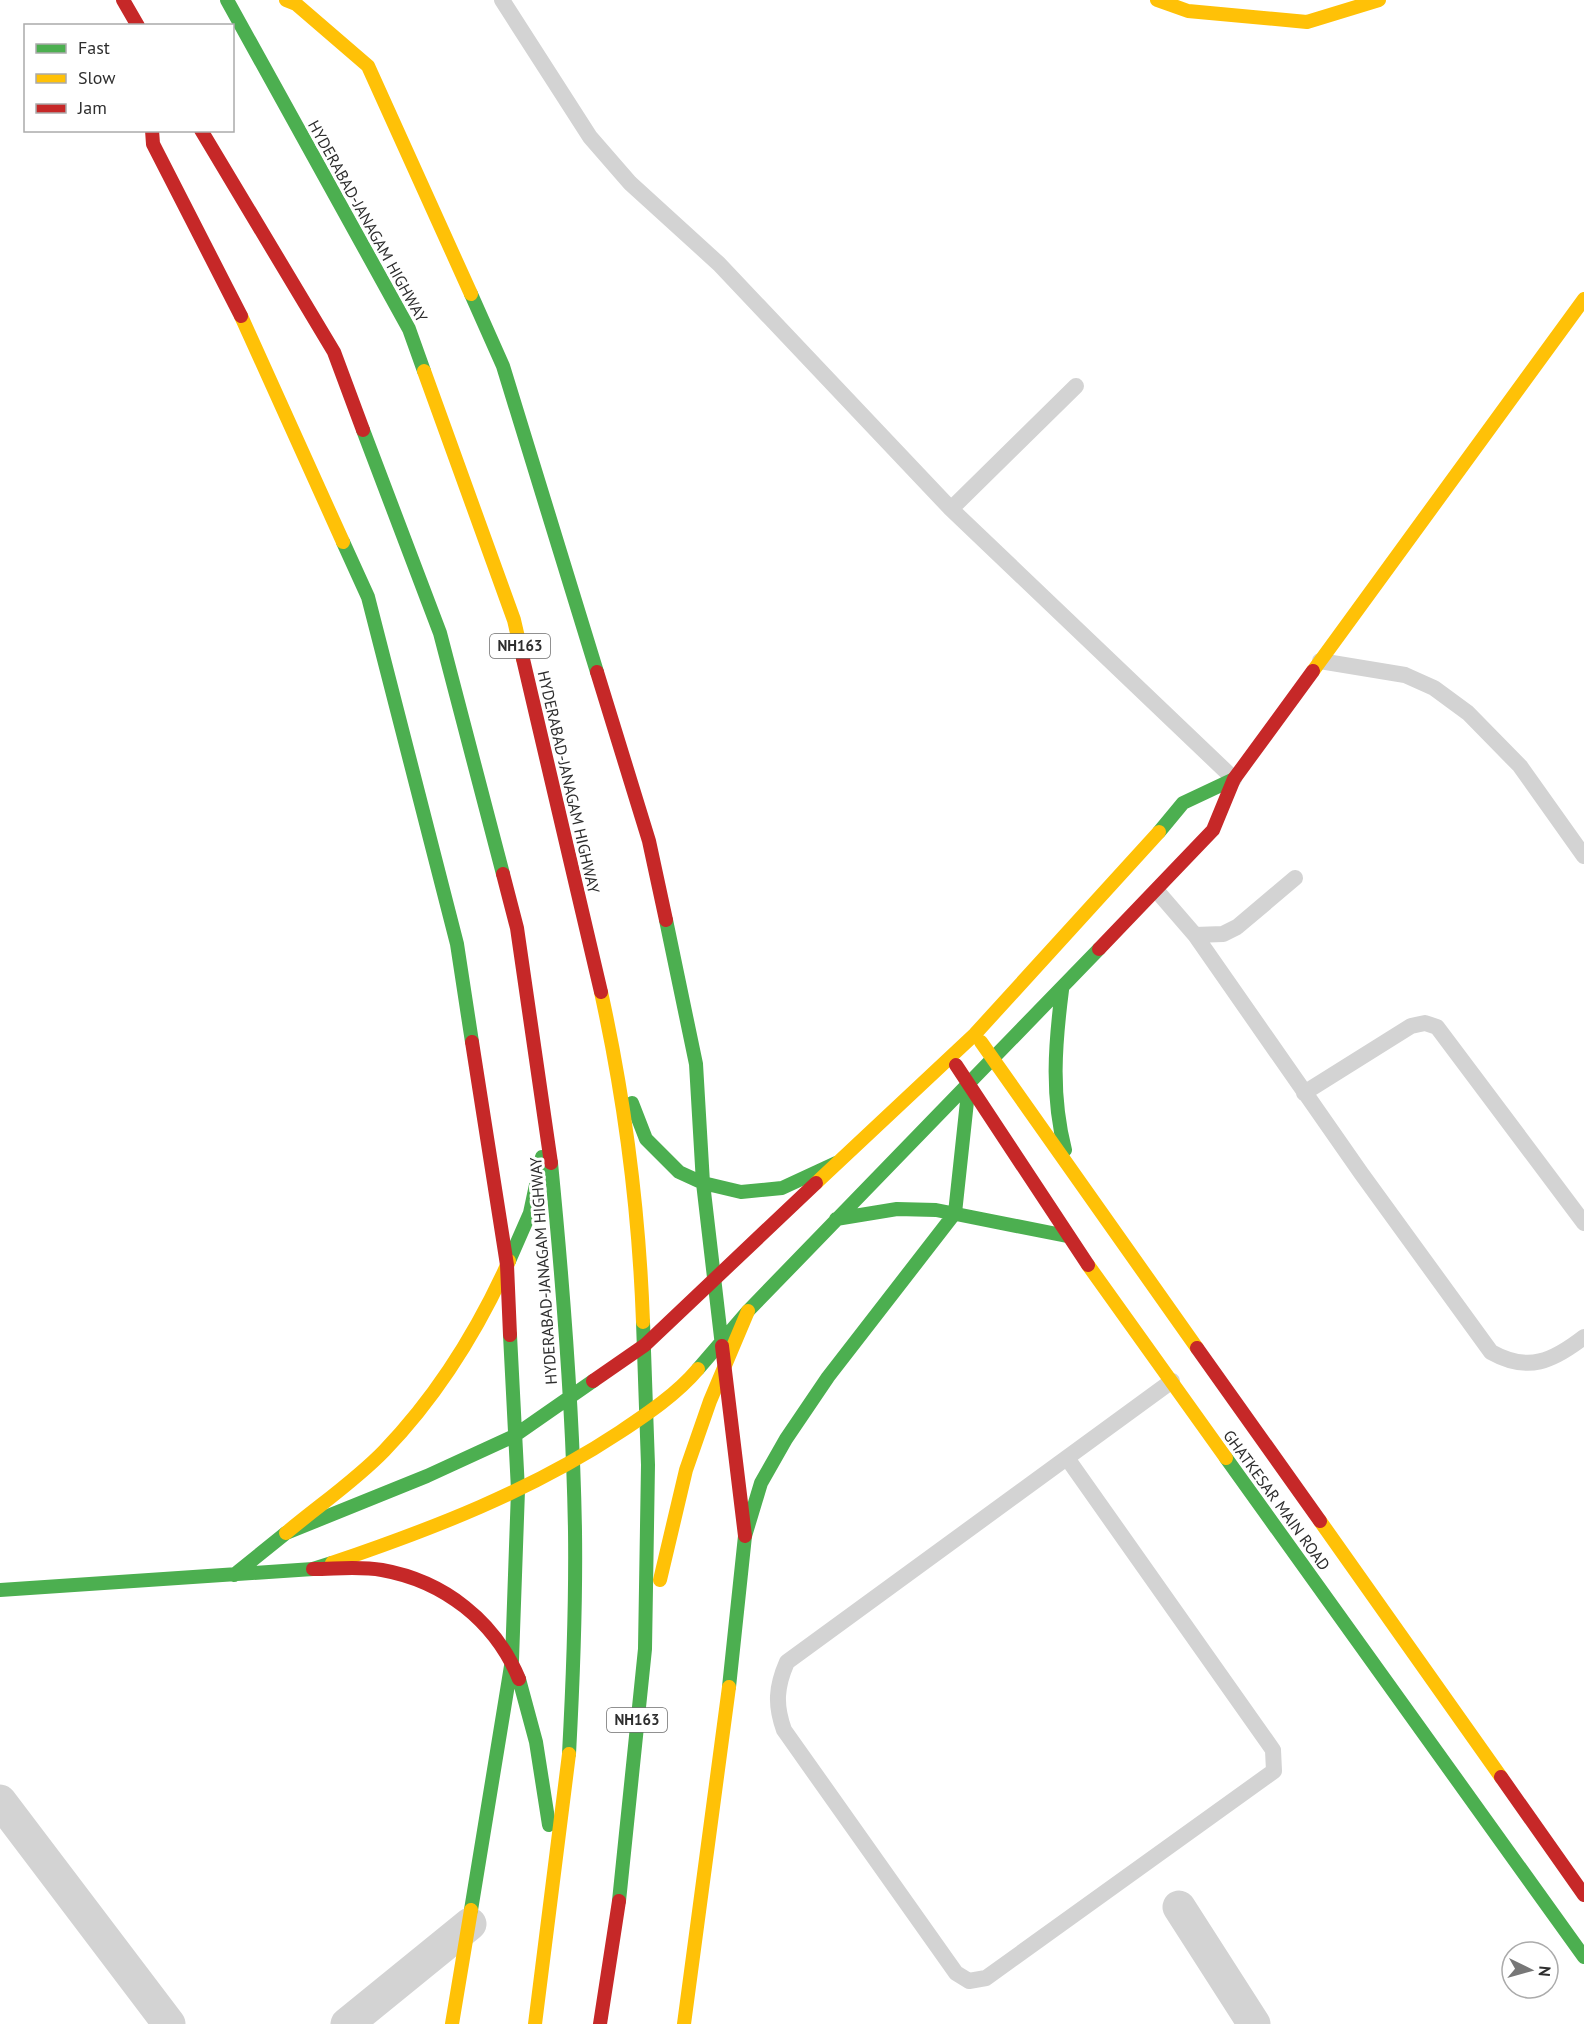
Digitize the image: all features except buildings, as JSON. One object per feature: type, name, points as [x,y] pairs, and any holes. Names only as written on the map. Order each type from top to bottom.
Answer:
[{"type":"main road","points":[[123,0],[137,24]]},
{"type":"main road","name":"HYDERABAD-JANAGAM HIGHWAY","points":[[227,0],[409,328],[514,620],[584,913],[617,1065],[640,1240],[645,1345]]},
{"type":"main road","points":[[286,0],[296,4],[368,66],[503,366],[650,841],[696,1064],[703,1183],[745,1536]]},
{"type":"main road","points":[[1157,0],[1188,11],[1307,22],[1379,0]]},
{"type":"main road","points":[[152,132],[153,144],[254,341],[368,597],[457,944],[507,1265],[518,1490],[512,1660],[452,2024]]},
{"type":"main road","name":"HYDERABAD-JANAGAM HIGHWAY","points":[[202,132],[334,352],[440,633],[517,927],[548,1131],[564,1292],[573,1463],[575,1630],[568,1779],[555,1893]]},
{"type":"main road","points":[[313,1569],[375,1548],[518,1490],[573,1463],[647,1414],[693,1375],[748,1311],[1062,990],[1213,830],[1234,779],[1584,298]]},
{"type":"main road","points":[[286,1533],[427,1476],[514,1436],[645,1345],[975,1034],[1136,861],[1183,803],[1234,779]]},
{"type":"main road","points":[[1062,990],[1052,1082],[1056,1121],[1070,1169]]},
{"type":"main road","name":"GHATKESAR MAIN ROAD","points":[[975,1034],[1584,1894]]},
{"type":"main road","name":"GHATKESAR MAIN ROAD","points":[[951,1057],[1066,1236],[1584,1957]]},
{"type":"main road","points":[[617,1065],[646,1138],[679,1172],[703,1183],[741,1192],[782,1188],[836,1164]]},
{"type":"main road","points":[[684,2024],[729,1687],[745,1536],[760,1483],[786,1439],[828,1377],[955,1212],[969,1083]]},
{"type":"main road","points":[[234,1575],[383,1452],[438,1390],[463,1351],[507,1265],[530,1213],[548,1131]]},
{"type":"main road","points":[[836,1219],[878,1211],[916,1209],[955,1212],[1066,1236]]},
{"type":"main road","points":[[645,1648],[678,1495],[724,1364],[748,1311]]},
{"type":"main road","name":"NH163","points":[[600,2024],[618,1910],[645,1648],[647,1414],[645,1345]]},
{"type":"main road","points":[[0,1590],[313,1569],[382,1570],[432,1585],[479,1618],[512,1660],[526,1703],[545,1784],[555,1893],[535,2024]]},
{"type":"street","points":[[0,1801],[169,2024]]},
{"type":"street","points":[[1179,1907],[1254,2024]]},
{"type":"street","points":[[347,2024],[470,1924]]},
{"type":"lane","points":[[502,0],[590,137],[630,183],[719,264],[951,509],[1234,779]]},
{"type":"lane","points":[[951,509],[1076,386]]},
{"type":"lane","points":[[1320,661],[1405,675],[1434,688],[1460,706],[1520,766],[1584,856]]},
{"type":"lane","points":[[1195,935],[1223,934],[1237,927],[1295,878]]},
{"type":"lane","points":[[1157,891],[1195,935],[1304,1093],[1491,1352],[1509,1362],[1530,1364],[1563,1353],[1584,1337]]},
{"type":"lane","points":[[1304,1093],[1411,1026],[1425,1023],[1437,1026],[1584,1223]]},
{"type":"lane","points":[[1067,1458],[1273,1750],[1274,1771],[986,1978],[969,1981],[956,1973],[784,1730],[777,1709],[777,1697],[788,1662],[1172,1381]]},
{"type":"traffic: fast","points":[[227,0],[409,329],[424,371]]},
{"type":"traffic: fast","points":[[471,294],[503,366],[597,672]]},
{"type":"traffic: fast","points":[[363,430],[440,633],[503,874]]},
{"type":"traffic: fast","points":[[343,542],[368,597],[457,944],[472,1042]]},
{"type":"traffic: fast","points":[[1159,832],[1183,803],[1234,779]]},
{"type":"traffic: fast","points":[[666,920],[696,1064],[703,1183],[722,1346]]},
{"type":"traffic: fast","points":[[698,1369],[748,1311],[1099,949]]},
{"type":"traffic: fast","points":[[1062,990],[1056,1090],[1065,1150]]},
{"type":"traffic: fast","points":[[729,1687],[745,1536],[761,1483],[786,1439],[828,1377],[955,1213],[969,1083]]},
{"type":"traffic: fast","points":[[632,1103],[646,1139],[679,1172],[703,1183],[741,1192],[782,1188],[836,1163]]},
{"type":"traffic: fast","points":[[509,1261],[530,1213],[542,1157]]},
{"type":"traffic: fast","points":[[551,1163],[567,1347],[574,1485],[575,1615],[569,1754]]},
{"type":"traffic: fast","points":[[836,1219],[897,1209],[936,1210],[1067,1236]]},
{"type":"traffic: fast","points":[[619,1901],[645,1649],[648,1465],[643,1322]]},
{"type":"traffic: fast","points":[[471,1910],[512,1660],[518,1490],[510,1335]]},
{"type":"traffic: fast","points":[[234,1575],[286,1533],[427,1476],[514,1436],[593,1381]]},
{"type":"traffic: fast","points":[[1226,1458],[1584,1957]]},
{"type":"traffic: fast","points":[[0,1590],[313,1569],[332,1563]]},
{"type":"traffic: fast","points":[[519,1679],[536,1742],[549,1825]]},
{"type":"traffic: slow","points":[[286,0],[296,4],[368,66],[471,294]]},
{"type":"traffic: slow","points":[[1157,0],[1188,11],[1307,22],[1379,0]]},
{"type":"traffic: slow","points":[[1313,671],[1584,299]]},
{"type":"traffic: slow","points":[[241,316],[343,542]]},
{"type":"traffic: slow","points":[[424,371],[514,620],[523,659]]},
{"type":"traffic: slow","points":[[816,1183],[975,1034],[1159,832]]},
{"type":"traffic: slow","points":[[601,992],[630,1156],[643,1322]]},
{"type":"traffic: slow","points":[[981,1042],[1197,1348]]},
{"type":"traffic: slow","points":[[286,1533],[349,1483],[404,1430],[439,1385],[470,1338],[509,1261]]},
{"type":"traffic: slow","points":[[1088,1265],[1226,1458]]},
{"type":"traffic: slow","points":[[660,1580],[686,1470],[710,1401],[748,1311]]},
{"type":"traffic: slow","points":[[332,1563],[444,1522],[552,1473],[651,1411],[681,1387],[698,1369]]},
{"type":"traffic: slow","points":[[1320,1521],[1501,1777]]},
{"type":"traffic: slow","points":[[684,2024],[729,1687]]},
{"type":"traffic: slow","points":[[535,2024],[569,1754]]},
{"type":"traffic: slow","points":[[452,2024],[471,1910]]},
{"type":"traffic: jam","points":[[123,0],[137,24]]},
{"type":"traffic: jam","points":[[152,132],[153,144],[241,316]]},
{"type":"traffic: jam","points":[[202,132],[334,352],[363,430]]},
{"type":"traffic: jam","points":[[523,659],[601,992]]},
{"type":"traffic: jam","points":[[1099,949],[1213,830],[1234,779],[1313,671]]},
{"type":"traffic: jam","points":[[597,672],[649,841],[666,920]]},
{"type":"traffic: jam","points":[[503,874],[517,928],[551,1163]]},
{"type":"traffic: jam","points":[[472,1042],[507,1265],[510,1335]]},
{"type":"traffic: jam","points":[[956,1065],[1088,1265]]},
{"type":"traffic: jam","points":[[593,1381],[645,1345],[816,1183]]},
{"type":"traffic: jam","points":[[722,1346],[745,1536]]},
{"type":"traffic: jam","points":[[1197,1348],[1320,1521]]},
{"type":"traffic: jam","points":[[313,1569],[382,1570],[405,1575],[446,1594],[465,1607],[496,1639],[519,1679]]},
{"type":"traffic: jam","points":[[1501,1777],[1584,1895]]},
{"type":"traffic: jam","points":[[600,2024],[619,1901]]}]
